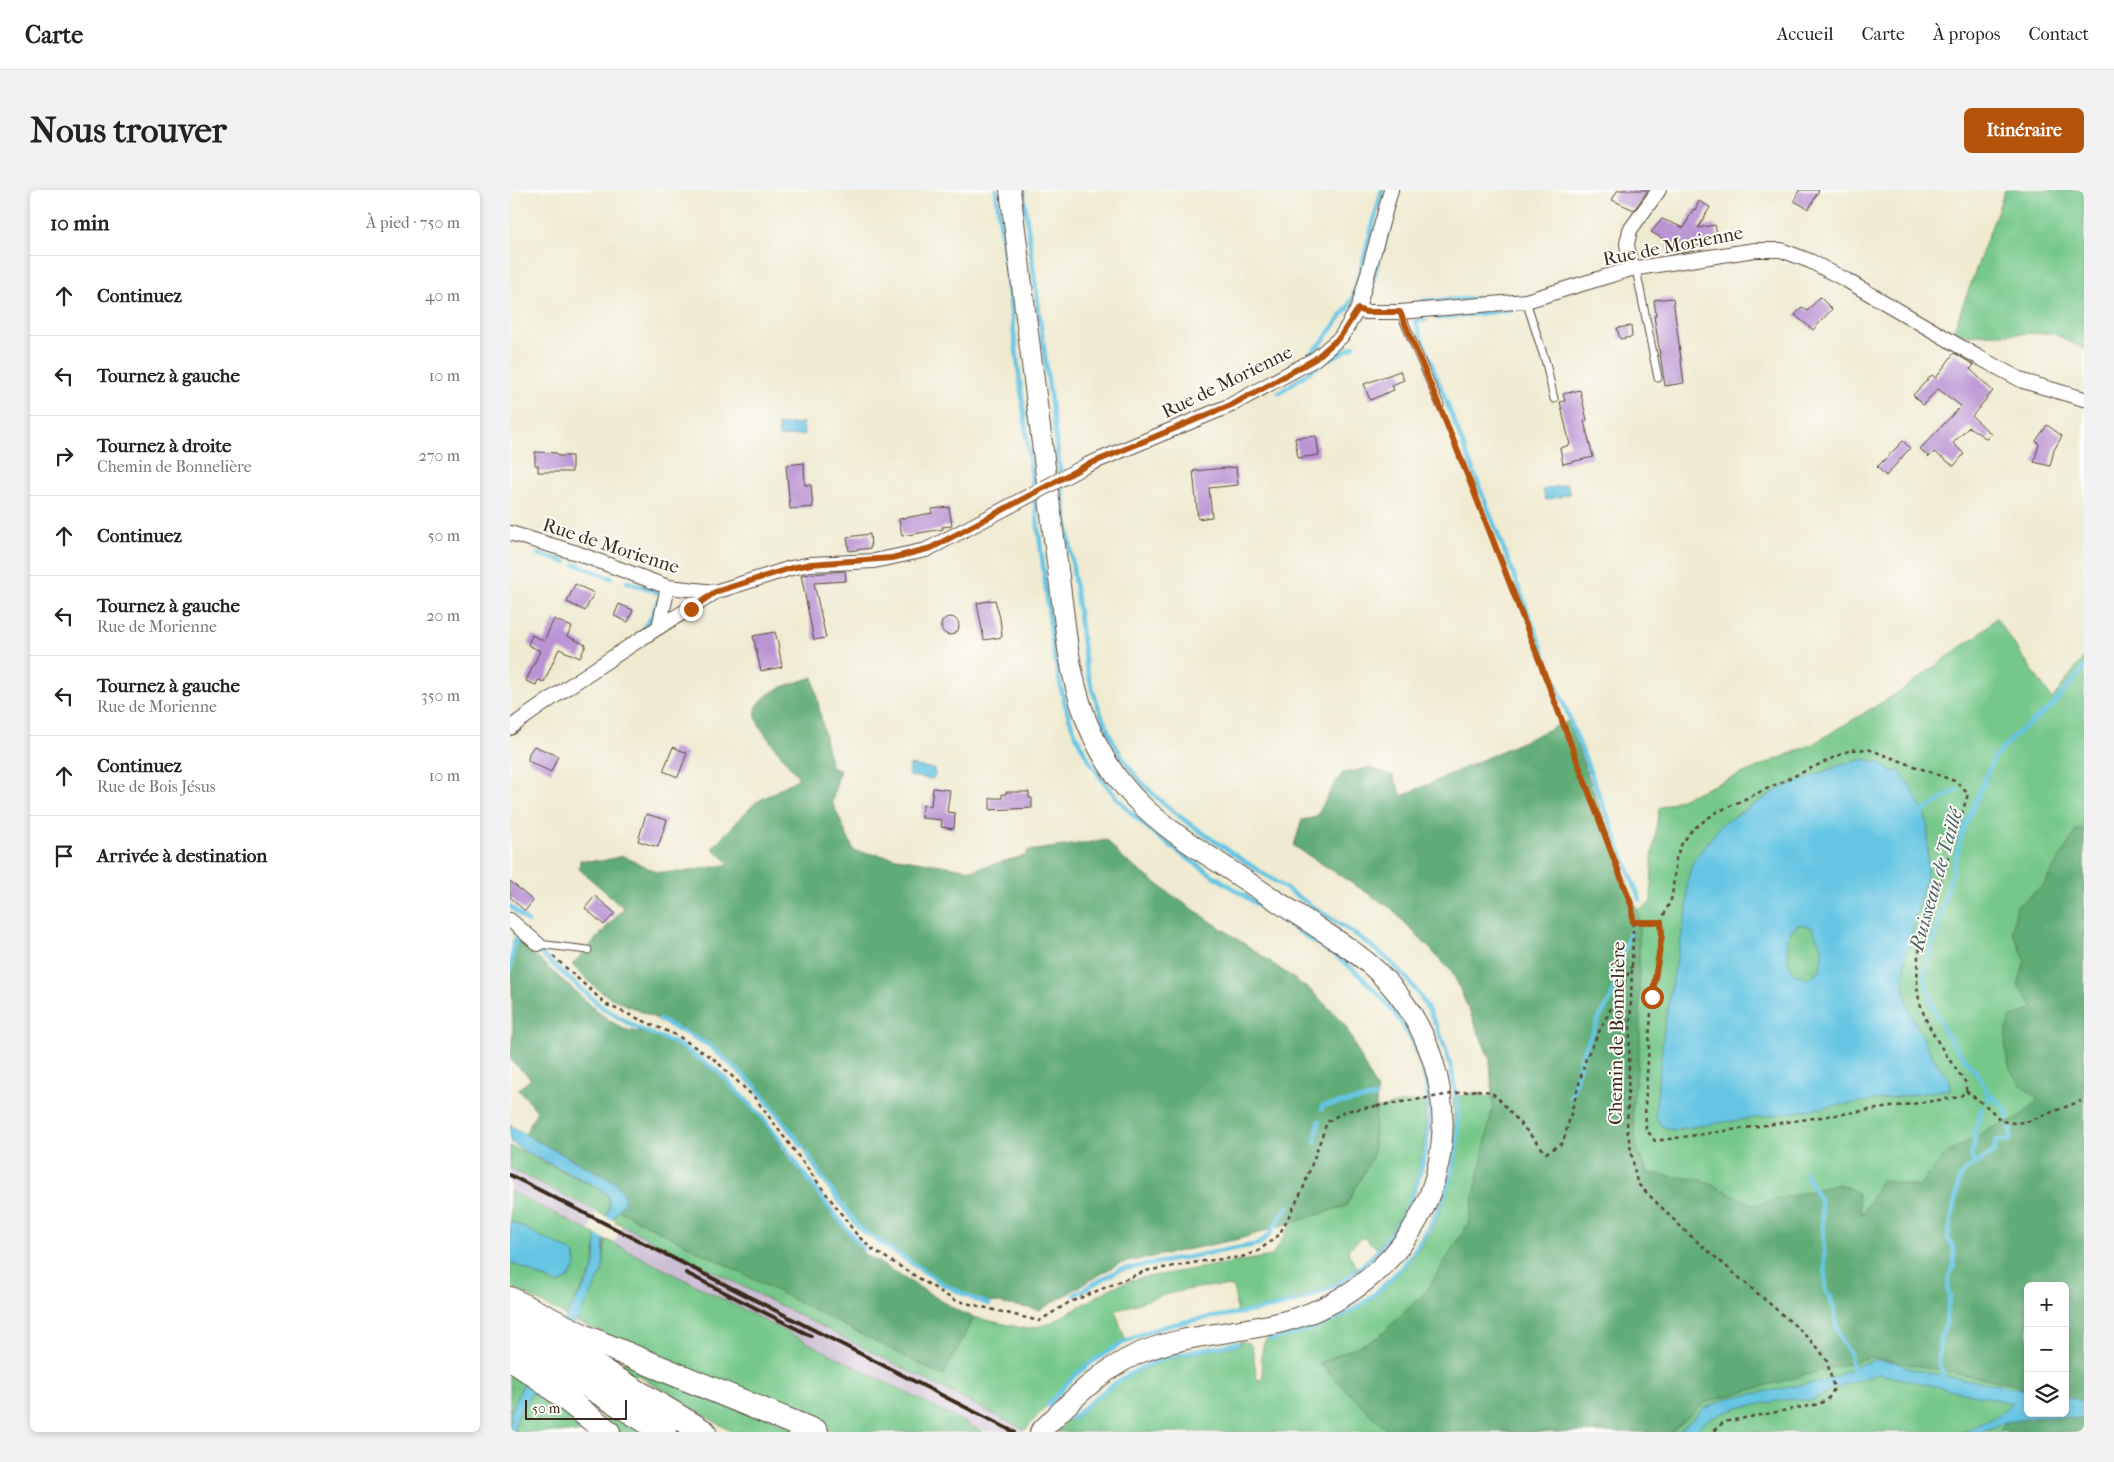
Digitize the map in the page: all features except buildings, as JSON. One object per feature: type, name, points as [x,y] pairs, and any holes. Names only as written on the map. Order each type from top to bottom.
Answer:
[{"type":"highway","points":[[510,1300],[551,1352],[608,1432]]},
{"type":"highway","points":[[510,1315],[551,1352],[664,1432]]},
{"type":"highway","points":[[510,1338],[816,1432]]},
{"type":"highway","points":[[510,1358],[551,1352],[704,1432]]},
{"type":"main road","points":[[1010,190],[1068,649],[1077,694],[1091,733],[1123,785],[1152,815],[1201,852],[1351,950],[1387,982],[1408,1008],[1426,1040],[1438,1079],[1442,1118],[1442,1136],[1436,1174],[1421,1214],[1390,1259],[1361,1285],[1343,1298],[1300,1316],[1280,1322],[1182,1339],[1135,1355],[1096,1380],[1040,1432]]},
{"type":"street","points":[[1358,309],[1391,190]]},
{"type":"street","points":[[1633,269],[1627,244],[1630,230],[1659,190]]},
{"type":"street","name":"Rue de Morienne","points":[[510,533],[668,586],[715,592],[791,568],[811,564],[892,558],[931,548],[1087,465],[1231,405],[1315,359],[1340,337],[1358,309],[1366,312],[1400,312],[1526,301],[1633,269],[1755,250],[1781,250],[1810,261],[2022,381],[2084,399]]},
{"type":"street","points":[[659,627],[668,586]]},
{"type":"street","points":[[510,728],[540,705],[715,592]]},
{"type":"street","points":[[510,920],[538,944]]},
{"type":"lane","points":[[1633,269],[1658,378]]},
{"type":"lane","points":[[1526,301],[1546,363],[1554,399]]},
{"type":"lane","points":[[1400,312],[1440,405]]},
{"type":"lane","points":[[538,944],[588,950]]},
{"type":"path","name":"Chemin de Bonnelière","points":[[1440,405],[1632,907],[1628,1129],[1637,1183],[1685,1231],[1819,1349],[1827,1360],[1831,1374],[1834,1389],[1828,1399],[1819,1404],[1724,1422],[1712,1432]]},
{"type":"path","points":[[1868,749],[1957,782],[1968,794],[1918,955],[1917,977],[1918,995],[1926,1021],[1966,1083],[1966,1091],[1960,1096],[1655,1141],[1646,1129],[1645,1106],[1652,997],[1662,935],[1661,922],[1672,896],[1676,859],[1680,845],[1693,828],[1715,813],[1850,750],[1868,749]]},
{"type":"path","points":[[1633,922],[1661,922]]},
{"type":"path","points":[[538,944],[607,1005],[678,1036],[715,1060],[755,1098],[857,1235],[872,1248],[954,1300],[1039,1321],[1068,1302],[1145,1271],[1242,1257],[1258,1251],[1279,1235],[1303,1189],[1327,1122],[1345,1111],[1478,1090],[1491,1092],[1546,1153],[1563,1143],[1586,1058],[1632,965]]},
{"type":"path","points":[[1966,1091],[1990,1109],[2001,1121],[2015,1123],[2029,1121],[2081,1100]]},
{"type":"shaded area","points":[[510,1168],[596,1212],[589,1231],[510,1191]]},
{"type":"shaded area","points":[[622,1224],[1025,1430],[1023,1432],[983,1432],[614,1244]]},
{"type":"green space","points":[[2005,190],[2084,190],[2084,349],[2053,333],[1952,335]]},
{"type":"green space","points":[[1996,618],[2052,699],[2084,657],[2084,1432],[1057,1432],[1067,1420],[1072,1421],[1098,1398],[1139,1371],[1182,1356],[1241,1345],[1240,1341],[1249,1343],[1252,1347],[1257,1380],[1263,1379],[1262,1349],[1267,1339],[1271,1336],[1272,1340],[1302,1332],[1340,1317],[1361,1305],[1381,1290],[1414,1255],[1428,1235],[1439,1214],[1447,1192],[1453,1158],[1453,1097],[1476,1093],[1492,1098],[1490,1059],[1453,973],[1391,908],[1294,846],[1302,820],[1632,913],[1651,903],[1652,859],[1659,808],[1811,745],[1901,691],[1978,635]]},
{"type":"green space","points":[[813,677],[831,767],[840,769],[832,802],[854,851],[972,870],[1027,855],[1027,851],[1107,840],[1121,857],[1172,895],[1314,993],[1345,1025],[1377,1091],[1373,1155],[1346,1206],[1239,1239],[1118,1264],[1040,1310],[974,1299],[945,1285],[859,1228],[807,1153],[755,1086],[709,1045],[686,1032],[611,998],[596,988],[572,965],[624,908],[579,869],[580,860],[601,861],[623,856],[657,872],[683,872],[730,864],[712,848],[755,803],[799,778],[768,739],[758,723],[755,713],[756,709],[760,702],[772,692]]},
{"type":"green space","points":[[1568,721],[1639,915],[1640,1043],[1632,1110],[1637,1150],[1649,1173],[1702,1180],[1754,1205],[1839,1184],[1857,1192],[1862,1215],[1881,1180],[1918,1187],[1946,1154],[1991,1128],[2019,1118],[2038,1099],[2022,1086],[2009,1067],[2007,1059],[2006,1034],[2010,1018],[2034,1008],[2018,985],[2025,960],[2012,931],[2017,906],[2043,886],[2077,829],[2084,829],[2084,1432],[2000,1432],[2021,1385],[1871,1357],[1706,1402],[1671,1432],[1388,1432],[1319,1363],[1379,1337],[1427,1290],[1468,1224],[1493,1106],[1490,1059],[1453,973],[1391,908],[1294,846],[1302,820],[1316,817],[1335,783],[1343,773],[1370,768],[1393,776],[1402,796]]},
{"type":"green space","points":[[518,941],[602,1015],[623,1029],[662,1037],[679,1045],[720,1073],[763,1118],[780,1147],[863,1253],[960,1312],[974,1317],[943,1376],[618,1210],[625,1200],[613,1181],[525,1134],[537,1111],[518,1089],[531,1079],[510,1059],[513,1032],[511,961]]},
{"type":"green space","points":[[1425,1101],[1426,1121],[1421,1161],[1410,1198],[1390,1232],[1377,1248],[1363,1237],[1349,1248],[1348,1253],[1357,1267],[1328,1286],[1300,1298],[1237,1313],[1234,1287],[1219,1286],[1189,1289],[1115,1311],[1126,1341],[1083,1370],[1048,1404],[1025,1430],[612,1220],[618,1210],[880,1343],[960,1312],[967,1316],[1027,1329],[1049,1324],[1113,1287],[1135,1279],[1272,1256],[1293,1222],[1346,1206],[1373,1155],[1376,1109],[1399,1103]]},
{"type":"green space","points":[[510,1146],[604,1191],[609,1203],[606,1216],[510,1168]]},
{"type":"green space","points":[[510,1191],[597,1235],[593,1270],[566,1316],[510,1286],[510,1262],[557,1284],[566,1280],[572,1274],[576,1260],[575,1255],[571,1252],[510,1221]]},
{"type":"green space","points":[[605,1239],[983,1432],[833,1432],[576,1321],[600,1276],[604,1264]]},
{"type":"green space","points":[[626,1359],[803,1432],[732,1432],[638,1375],[636,1377],[621,1368]]},
{"type":"green space","points":[[510,1372],[526,1383],[529,1397],[535,1390],[579,1422],[597,1432],[510,1432]]},
{"type":"green space","points":[[601,1408],[641,1432],[618,1432],[596,1410]]},
{"type":"water","points":[[803,423],[804,435],[779,437],[778,425]]},
{"type":"water","points":[[1567,484],[1570,494],[1546,500],[1543,490]]},
{"type":"water","points":[[1867,759],[1873,763],[1880,761],[1887,769],[1895,772],[1899,770],[1910,786],[1925,815],[1928,829],[1927,873],[1905,959],[1904,984],[1911,1014],[1932,1056],[1949,1080],[1950,1089],[1672,1130],[1661,1126],[1655,1114],[1663,1036],[1687,910],[1687,881],[1693,862],[1721,825],[1784,786],[1843,764]],"holes":[[[1799,924],[1812,927],[1823,950],[1820,970],[1808,979],[1795,974],[1789,964],[1787,939],[1792,929]]]},
{"type":"water","points":[[910,765],[934,769],[935,776],[932,779],[909,776]]},
{"type":"water","points":[[510,1125],[613,1181],[622,1190],[625,1200],[605,1235],[604,1262],[593,1292],[574,1326],[522,1408],[516,1421],[515,1432],[510,1432],[510,1414],[522,1387],[589,1279],[595,1263],[596,1237],[610,1206],[608,1196],[601,1189],[522,1150],[510,1141]]},
{"type":"water","points":[[510,1221],[574,1253],[576,1266],[567,1280],[557,1284],[510,1262]]},
{"type":"water","points":[[1874,1360],[1895,1362],[1913,1370],[2024,1389],[2024,1417],[2059,1417],[2005,1422],[1980,1432],[1962,1432],[1998,1416],[2012,1403],[1879,1374],[1830,1390],[1811,1401],[1790,1399],[1737,1408],[1708,1419],[1693,1432],[1678,1432],[1705,1408],[1729,1398],[1825,1381]]},
{"type":"water","points":[[2069,1398],[2084,1401],[2084,1419],[2059,1417],[2069,1417]]},
{"type":"pier","points":[[603,1215],[615,1221],[607,1240],[595,1234]]},
{"type":"waterway","points":[[996,190],[1054,654],[1065,705],[1076,735],[1089,761],[1105,784],[1141,823],[1184,856],[1336,956],[1373,989],[1390,1007],[1404,1027],[1415,1048],[1423,1070],[1428,1094],[1429,1120],[1425,1152],[1417,1182],[1405,1210],[1390,1236],[1370,1259],[1346,1278],[1319,1293],[1288,1304],[1251,1312],[1195,1320],[1158,1328],[1140,1335],[1108,1351],[1086,1366],[1071,1379],[1048,1405]]},
{"type":"waterway","points":[[1023,190],[1086,667],[1108,731],[1124,760],[1134,773],[1166,805],[1211,838],[1364,941],[1398,969],[1419,995],[1436,1024],[1443,1040],[1452,1073],[1458,1120],[1453,1167],[1444,1197],[1416,1248],[1390,1280],[1358,1306],[1320,1326],[1271,1340]]},
{"type":"waterway","points":[[1349,309],[1347,308],[1354,295],[1382,190]]},
{"type":"waterway","points":[[1382,252],[1398,190]]},
{"type":"waterway","points":[[1372,283],[1378,263]]},
{"type":"waterway","points":[[1422,301],[1486,298]]},
{"type":"waterway","points":[[1307,357],[1323,341],[1347,308]]},
{"type":"waterway","points":[[1438,318],[1512,310]]},
{"type":"waterway","points":[[1426,320],[1415,321],[1640,900]]},
{"type":"waterway","points":[[1330,359],[1354,346]]},
{"type":"waterway","points":[[1279,393],[1318,366]]},
{"type":"waterway","points":[[538,554],[566,562]]},
{"type":"waterway","points":[[575,564],[611,578]]},
{"type":"waterway","points":[[627,582],[657,593]]},
{"type":"waterway","points":[[645,626],[652,617],[658,601]]},
{"type":"waterway","name":"Ruisseau de Taillé","points":[[1989,1101],[1989,1094],[1978,1075],[1950,1040],[1935,1012],[1924,977],[1963,831],[1994,758],[2015,735],[2050,708],[2084,668]]},
{"type":"waterway","points":[[1920,814],[1956,790]]},
{"type":"waterway","points":[[510,906],[528,922]]},
{"type":"waterway","points":[[1571,1097],[1583,1053],[1601,1015],[1611,999],[1629,934]]},
{"type":"waterway","points":[[510,971],[515,940],[518,938],[524,939]]},
{"type":"waterway","points":[[534,948],[603,1008],[637,1028],[679,1045],[720,1073],[763,1118],[827,1205],[863,1249]]},
{"type":"waterway","points":[[660,1020],[709,1045],[755,1086],[803,1147]]},
{"type":"waterway","name":"Ruisseau de Taillé","points":[[1989,1094],[2004,1107],[2008,1118]]},
{"type":"waterway","points":[[1322,1109],[1322,1106],[1375,1097]]},
{"type":"waterway","name":"Ruisseau de Taillé","points":[[1976,1163],[1971,1154],[1975,1142],[1974,1132],[1982,1109]]},
{"type":"waterway","points":[[1315,1143],[1319,1121]]},
{"type":"waterway","name":"Ruisseau de Taillé","points":[[1940,1378],[1943,1372],[1939,1365],[1940,1338],[1947,1322],[1950,1296],[1948,1292],[1949,1276],[1954,1266],[1954,1250],[1948,1237],[1959,1180],[1965,1170],[1993,1153],[1997,1140],[2009,1141],[2011,1137],[2010,1128]]},
{"type":"waterway","points":[[807,1153],[821,1176],[859,1228],[945,1285],[989,1304]]},
{"type":"waterway","points":[[1806,1173],[1808,1180],[1820,1199],[1826,1292],[1831,1296],[1831,1303],[1835,1308],[1835,1320],[1841,1340],[1850,1353],[1853,1374]]},
{"type":"waterway","points":[[1074,1295],[1119,1270],[1259,1244],[1270,1234],[1288,1206]]},
{"type":"waterway","points":[[1071,1419],[1098,1396],[1137,1370],[1181,1354],[1238,1343]]},
{"type":"railway","points":[[510,1175],[1014,1432]]},
{"type":"railway","points":[[686,1273],[811,1336]]},
{"type":"route","points":[[691,609],[715,592],[747,580],[791,568],[811,564],[874,561],[931,548],[1087,465],[1231,405],[1260,390],[1315,359],[1340,337],[1358,309],[1366,312],[1400,312],[1440,405],[1522,615],[1632,907],[1633,922],[1661,922],[1662,935],[1656,961],[1652,997]]}]
